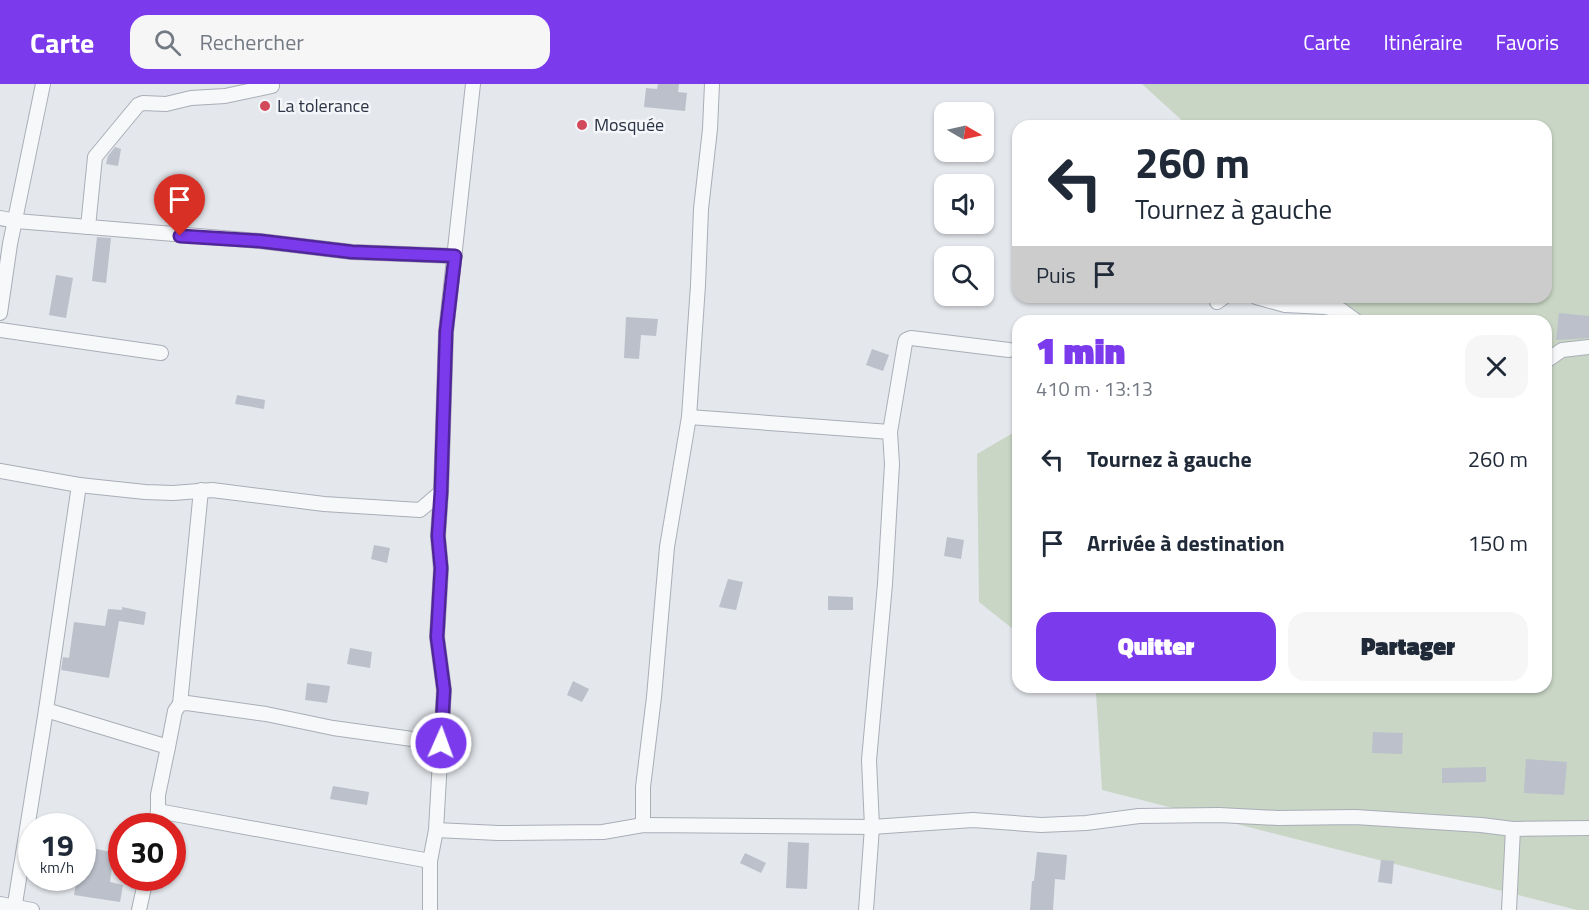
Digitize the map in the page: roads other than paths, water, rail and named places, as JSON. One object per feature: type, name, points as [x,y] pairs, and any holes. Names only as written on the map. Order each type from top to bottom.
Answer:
[{"type":"street","points":[[0,313],[10,244],[43,84]]},
{"type":"street","points":[[430,910],[430,861],[436,830],[444,690],[437,637],[441,568],[438,536],[446,332],[473,84]]},
{"type":"street","points":[[643,825],[643,787],[654,697],[667,547],[689,417],[698,285],[700,209],[710,129],[712,84]]},
{"type":"street","points":[[88,227],[96,157],[138,105],[166,104],[191,98],[225,96],[272,86]]},
{"type":"street","points":[[0,218],[260,241],[352,252],[455,256]]},
{"type":"street","points":[[1278,303],[1325,307],[1341,310],[1348,315]]},
{"type":"street","points":[[0,330],[161,353]]},
{"type":"street","points":[[866,910],[872,827],[869,760],[885,584],[892,464],[890,432],[906,340],[911,338],[1008,350]]},
{"type":"street","points":[[1552,357],[1562,350],[1589,347]]},
{"type":"street","points":[[689,417],[890,432]]},
{"type":"street","points":[[0,471],[79,485],[145,492],[212,490],[324,504],[420,510],[441,492]]},
{"type":"street","points":[[32,910],[9,907],[46,710],[79,485]]},
{"type":"street","points":[[201,490],[180,704],[175,711],[158,795],[158,811],[430,861]]},
{"type":"street","points":[[420,510],[438,536]]},
{"type":"street","points":[[180,704],[187,703],[266,714],[333,729],[441,743]]},
{"type":"street","points":[[46,710],[168,747]]},
{"type":"street","points":[[436,830],[498,833],[603,832],[643,825],[872,827],[982,820],[1041,825],[1086,823],[1139,816],[1220,815],[1278,818],[1356,817],[1513,829],[1589,828]]},
{"type":"street","points":[[1509,910],[1513,829]]},
{"type":"street","points":[[139,910],[143,891]]},
{"type":"place","name":"La tolerance","points":[[265,106]]},
{"type":"place","name":"Mosquée","points":[[582,125]]}]
